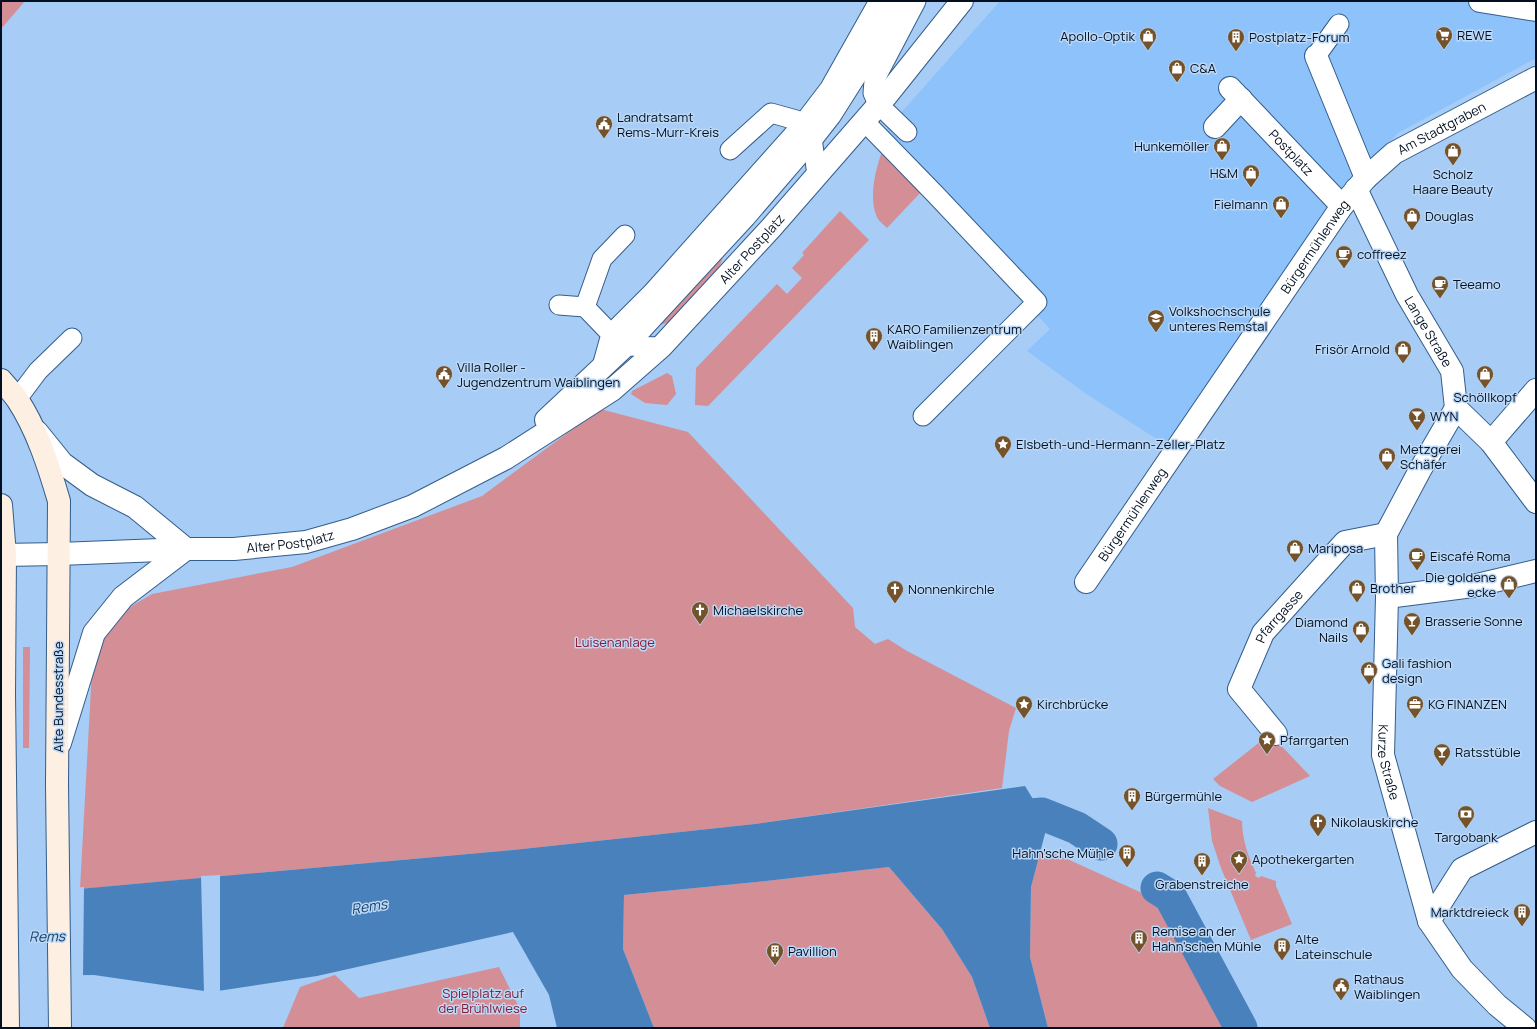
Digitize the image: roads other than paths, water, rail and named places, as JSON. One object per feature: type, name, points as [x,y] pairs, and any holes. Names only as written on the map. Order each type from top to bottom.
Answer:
[{"type":"main road","name":"Alte Bundesstraße","points":[[1,380],[17,399],[31,425],[50,472],[59,501],[57,785],[60,1028]]},
{"type":"main road","points":[[1,506],[3,555],[3,691],[8,1028]]},
{"type":"street","name":"Alter Postplatz","points":[[506,458],[601,370],[618,340],[745,216],[806,132],[830,115],[899,1]]},
{"type":"street","name":"Alter Postplatz","points":[[3,555],[186,549],[234,549],[306,542],[345,531],[413,506],[506,458],[612,390],[661,347],[730,273],[864,121],[962,1]]},
{"type":"street","points":[[1480,1],[1536,10]]},
{"type":"street","name":"Lange Straße","points":[[1316,56],[1361,184],[1406,295],[1452,371],[1456,408]]},
{"type":"street","name":"Am Stadtgraben","points":[[1361,184],[1394,153],[1536,78]]},
{"type":"street","name":"Postplatz","points":[[1215,127],[1236,94],[1342,206]]},
{"type":"street","name":"Bürgermühlenweg","points":[[1086,582],[1342,206],[1361,184]]},
{"type":"street","points":[[1491,442],[1536,390]]},
{"type":"street","points":[[1456,408],[1491,442],[1536,502]]},
{"type":"street","name":"Kurze Straße","points":[[1456,408],[1420,470],[1386,534],[1387,597],[1383,755],[1429,921],[1462,969],[1497,1005],[1525,1028]]},
{"type":"street","points":[[31,425],[62,463],[92,485],[135,507],[186,549],[123,596],[94,633],[58,748]]},
{"type":"street","name":"Pfarrgasse","points":[[1276,734],[1239,689],[1263,633],[1346,542],[1386,534]]},
{"type":"street","points":[[1387,597],[1473,586],[1536,571]]},
{"type":"street","points":[[1429,921],[1462,869],[1536,832]]},
{"type":"lane","points":[[806,132],[879,1]]},
{"type":"lane","points":[[912,128],[883,99],[873,92],[874,81],[916,1]]},
{"type":"lane","points":[[1316,56],[1339,24]]},
{"type":"lane","points":[[730,150],[771,113],[796,120],[806,132],[817,175]]},
{"type":"lane","points":[[864,121],[936,194],[1037,302],[923,416]]},
{"type":"lane","points":[[585,307],[602,259],[625,235]]},
{"type":"lane","points":[[559,305],[585,307],[618,340],[661,347]]},
{"type":"lane","points":[[17,399],[38,371],[72,338]]},
{"type":"water","name":"Rems","points":[[1025,786],[1042,814],[1047,826],[1031,887],[1030,957],[1048,1028],[990,1028],[972,977],[942,929],[889,867],[624,895],[623,949],[654,1028],[557,1028],[549,995],[513,932],[317,976],[211,992],[94,975],[1,976],[1,896],[513,850],[755,824]]},
{"type":"waterway","points":[[997,818],[1042,814],[1077,828],[1101,844]]},
{"type":"waterway","points":[[1157,888],[1170,896],[1241,1028]]},
{"type":"place","name":"REWE","points":[[1444,50]]},
{"type":"place","name":"Apollo-Optik","points":[[1148,51]]},
{"type":"place","name":"Postplatz-Forum","points":[[1236,52]]},
{"type":"place","name":"C&A","points":[[1177,83]]},
{"type":"place","name":"Landratsamt Rems-Murr-Kreis","points":[[604,139]]},
{"type":"place","name":"Hunkemöller","points":[[1222,161]]},
{"type":"place","name":"Scholz Haare Beauty","points":[[1453,166]]},
{"type":"place","name":"H&M","points":[[1251,188]]},
{"type":"place","name":"Fielmann","points":[[1281,219]]},
{"type":"place","name":"Douglas","points":[[1412,231]]},
{"type":"place","name":"coffreez","points":[[1344,269]]},
{"type":"place","name":"Teeamo","points":[[1440,299]]},
{"type":"place","name":"Volkshochschule unteres Remstal","points":[[1156,333]]},
{"type":"place","name":"KARO Familienzentrum Waiblingen","points":[[874,351]]},
{"type":"place","name":"Frisör Arnold","points":[[1403,364]]},
{"type":"place","name":"Villa Roller - Jugendzentrum Waiblingen","points":[[444,389]]},
{"type":"place","name":"Schöllkopf","points":[[1485,389]]},
{"type":"place","name":"WYN","points":[[1417,431]]},
{"type":"place","name":"Elsbeth-und-Hermann-Zeller-Platz","points":[[1003,459]]},
{"type":"place","name":"Metzgerei Schäfer","points":[[1387,471]]},
{"type":"place","name":"Mariposa","points":[[1295,563]]},
{"type":"place","name":"Eiscafé Roma","points":[[1417,571]]},
{"type":"place","name":"Die goldene ecke","points":[[1509,599]]},
{"type":"place","name":"Brother","points":[[1357,603]]},
{"type":"place","name":"Nonnenkirchle","points":[[895,604]]},
{"type":"place","name":"Michaelskirche","points":[[700,625]]},
{"type":"place","name":"Brasserie Sonne","points":[[1412,636]]},
{"type":"place","name":"Diamond Nails","points":[[1361,644]]},
{"type":"place","name":"Gali fashion design","points":[[1369,685]]},
{"type":"place","name":"Kirchbrücke","points":[[1024,719]]},
{"type":"place","name":"KG FINANZEN","points":[[1415,719]]},
{"type":"place","name":"Pfarrgarten","points":[[1267,755]]},
{"type":"place","name":"Ratsstüble","points":[[1442,767]]},
{"type":"place","name":"Bürgermühle","points":[[1132,811]]},
{"type":"place","name":"Targobank","points":[[1466,829]]},
{"type":"place","name":"Nikolauskirche","points":[[1318,837]]},
{"type":"place","name":"Hahn'sche Mühle","points":[[1127,868]]},
{"type":"place","name":"Apothekergarten","points":[[1239,874]]},
{"type":"place","name":"Grabenstreiche","points":[[1202,876]]},
{"type":"place","name":"Marktdreieck","points":[[1522,927]]},
{"type":"place","name":"Remise an der Hahn'schen Mühle","points":[[1139,953]]},
{"type":"place","name":"Alte Lateinschule","points":[[1282,961]]},
{"type":"place","name":"Pavillion","points":[[775,966]]},
{"type":"place","name":"Rathaus Waiblingen","points":[[1341,1001]]},
{"type":"park label","name":"Luisenanlage","points":[[615,642]]},
{"type":"park label","name":"Spielplatz auf der Brühlwiese","points":[[483,1000]]}]
